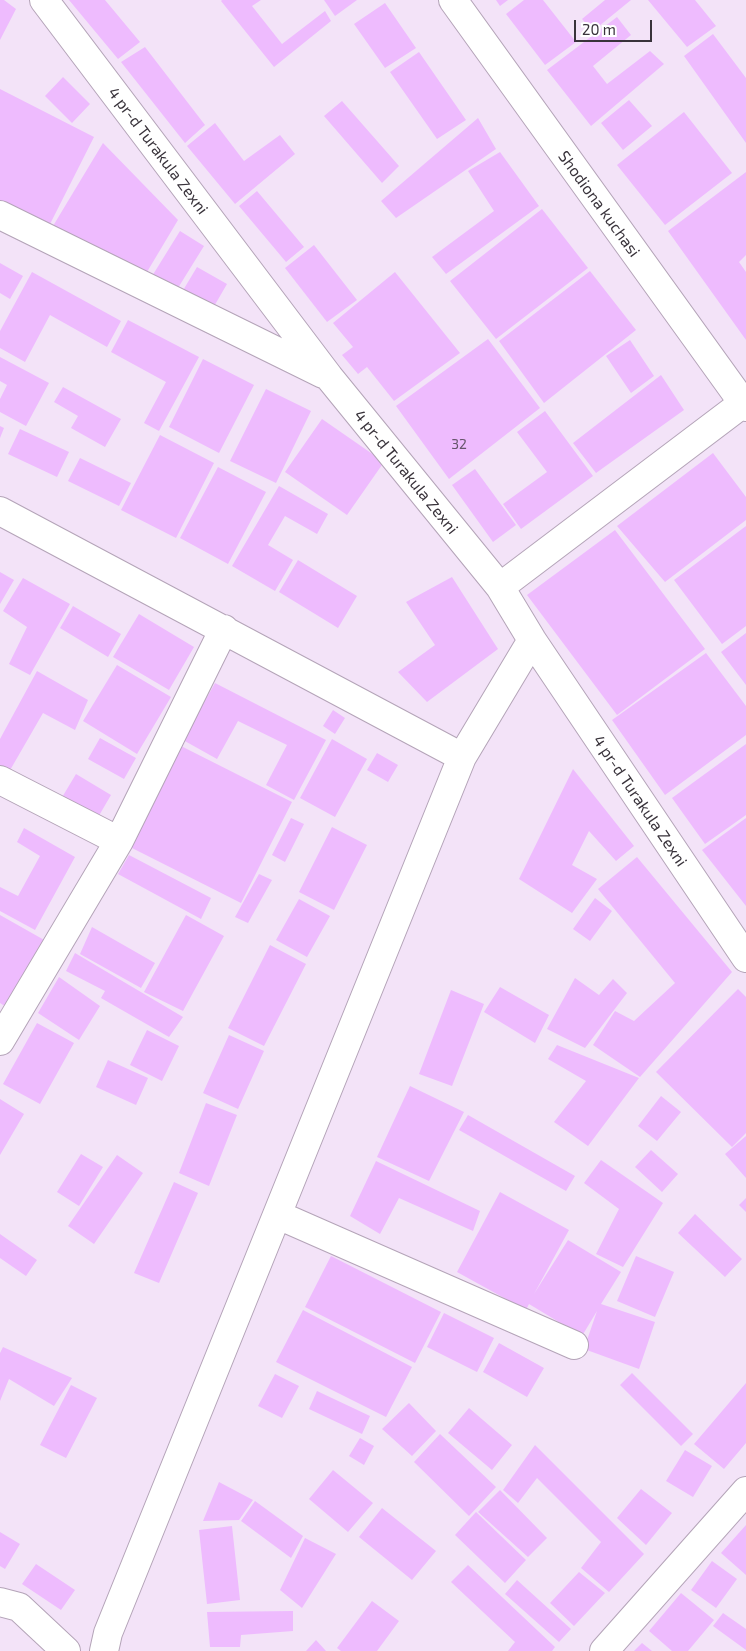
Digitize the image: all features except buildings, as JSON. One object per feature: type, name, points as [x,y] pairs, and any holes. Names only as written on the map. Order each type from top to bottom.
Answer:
[{"type":"street","name":"4 pr-d Turakula Zexni","points":[[44,0],[329,377],[500,587],[532,640],[746,958]]},
{"type":"street","name":"Shodiona kuchasi","points":[[453,0],[745,404]]},
{"type":"street","points":[[0,215],[329,377]]},
{"type":"street","points":[[500,587],[745,404]]},
{"type":"street","points":[[0,511],[462,757]]},
{"type":"street","points":[[0,1041],[119,841],[224,629]]},
{"type":"street","points":[[104,1651],[108,1633],[462,757],[532,640]]},
{"type":"street","points":[[0,780],[119,841]]},
{"type":"street","points":[[278,1214],[574,1345]]},
{"type":"street","points":[[604,1651],[746,1491]]},
{"type":"street","points":[[0,1602],[19,1607],[66,1651]]}]
